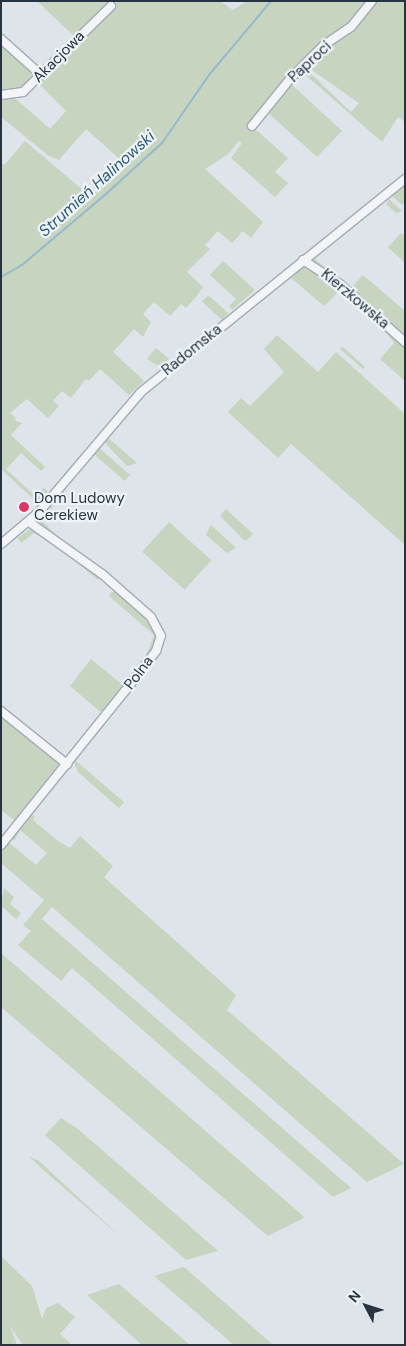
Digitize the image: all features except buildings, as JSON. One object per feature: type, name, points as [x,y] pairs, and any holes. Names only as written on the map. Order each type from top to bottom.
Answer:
[{"type":"street","name":"Paproci","points":[[252,126],[290,79],[324,45],[351,27],[372,1]]},
{"type":"street","name":"Akacjowa","points":[[1,95],[20,94],[111,6]]},
{"type":"street","points":[[1,39],[40,74]]},
{"type":"street","name":"Radomska","points":[[1,544],[29,522],[141,392],[405,179]]},
{"type":"street","name":"Kierzkowska","points":[[303,260],[341,285],[405,342]]},
{"type":"street","name":"Polna","points":[[1,845],[156,651],[162,636],[151,617],[102,574],[29,522]]},
{"type":"street","points":[[1,711],[67,764]]},
{"type":"green space","points":[[37,1],[113,1],[74,36]]},
{"type":"green space","points":[[118,1],[220,1],[233,10],[247,1],[405,1],[405,122],[398,117],[382,142],[301,71],[307,70],[351,112],[359,103],[309,68],[307,64],[312,57],[290,83],[342,131],[317,157],[267,112],[254,128],[288,158],[275,172],[288,183],[275,197],[231,158],[242,143],[239,141],[228,154],[205,169],[263,222],[251,238],[243,231],[232,243],[218,231],[205,245],[210,249],[187,272],[203,287],[196,297],[186,308],[181,304],[170,316],[154,302],[143,314],[151,322],[143,337],[134,329],[113,352],[144,381],[129,395],[100,369],[89,381],[86,379],[71,398],[62,391],[53,401],[59,406],[48,418],[27,399],[10,413],[16,418],[14,420],[22,423],[11,435],[45,467],[41,471],[21,453],[6,469],[36,497],[44,488],[48,492],[38,503],[1,469],[1,163],[4,165],[25,141],[91,197],[123,162],[86,129],[59,160],[49,156],[1,117],[1,98],[16,99],[50,129],[66,111],[36,81]]},
{"type":"green space","points":[[1,44],[33,73],[21,91],[1,92]]},
{"type":"green space","points":[[405,185],[405,203],[402,205],[391,195]]},
{"type":"green space","points":[[389,199],[402,211],[396,213],[386,204]]},
{"type":"green space","points":[[401,233],[405,236],[405,263],[388,247]]},
{"type":"green space","points":[[321,253],[315,259],[350,289],[363,275],[405,311],[405,339],[322,267],[313,264],[312,260]]},
{"type":"green space","points":[[223,261],[255,290],[232,310],[229,306],[236,299],[210,275]]},
{"type":"green space","points":[[305,265],[319,272],[354,301],[339,291],[324,306],[290,277]]},
{"type":"green space","points":[[208,295],[228,313],[222,320],[202,302]]},
{"type":"green space","points":[[377,321],[405,346],[405,381],[380,359],[394,343]]},
{"type":"green space","points":[[277,335],[318,372],[336,352],[405,414],[405,545],[291,444],[278,458],[228,412],[241,398],[250,406],[284,372],[264,349]]},
{"type":"green space","points":[[342,346],[365,367],[363,369],[340,349]]},
{"type":"green space","points":[[156,348],[169,359],[160,367],[147,359]]},
{"type":"green space","points":[[107,437],[137,463],[127,466],[104,441]]},
{"type":"green space","points":[[99,448],[130,475],[125,481],[94,454]]},
{"type":"green space","points":[[67,487],[42,521],[70,548],[37,525]]},
{"type":"green space","points":[[226,509],[253,534],[245,541],[220,516]]},
{"type":"green space","points":[[169,522],[211,560],[185,590],[142,552]]},
{"type":"green space","points":[[211,525],[236,548],[227,553],[206,535]]},
{"type":"green space","points":[[31,528],[100,575],[98,580],[63,551],[34,533],[21,543],[18,538]]},
{"type":"green space","points":[[112,592],[116,592],[148,618],[158,632],[157,644],[144,662],[154,635],[109,596]]},
{"type":"green space","points":[[91,659],[125,687],[103,714],[70,686]]},
{"type":"green space","points":[[1,715],[60,762],[61,767],[17,822],[1,810]]},
{"type":"green space","points":[[91,739],[76,761],[124,802],[119,808],[78,772],[75,765],[74,759]]},
{"type":"green space","points":[[31,814],[35,817],[33,820],[58,841],[70,848],[80,836],[113,866],[104,877],[236,995],[227,1010],[404,1164],[367,1182],[52,907],[42,919],[351,1188],[333,1197],[72,968],[61,981],[18,945],[31,931],[23,925],[44,900],[1,863],[1,848],[7,841],[36,865],[47,853],[20,830],[14,841],[12,839]]},
{"type":"green space","points":[[4,888],[14,897],[10,904],[21,913],[16,919],[1,906]]},
{"type":"green space","points":[[1,953],[304,1218],[268,1236],[1,1007]]},
{"type":"green space","points":[[61,1118],[78,1129],[218,1251],[186,1260],[45,1135]]},
{"type":"green space","points":[[29,1156],[39,1161],[121,1237],[42,1169]]},
{"type":"green space","points":[[1,1256],[32,1286],[42,1319],[46,1308],[58,1303],[75,1317],[60,1334],[72,1345],[23,1345],[10,1326],[17,1345],[1,1345]]},
{"type":"green space","points":[[184,1267],[273,1345],[234,1345],[154,1276]]},
{"type":"green space","points":[[119,1284],[190,1345],[142,1345],[87,1295]]},
{"type":"waterway","name":"Strumień Halinowski","points":[[1,277],[22,265],[106,194],[162,143],[209,75],[271,1]]},
{"type":"place","name":"Dom Ludowy Cerekiew","points":[[24,507]]}]
